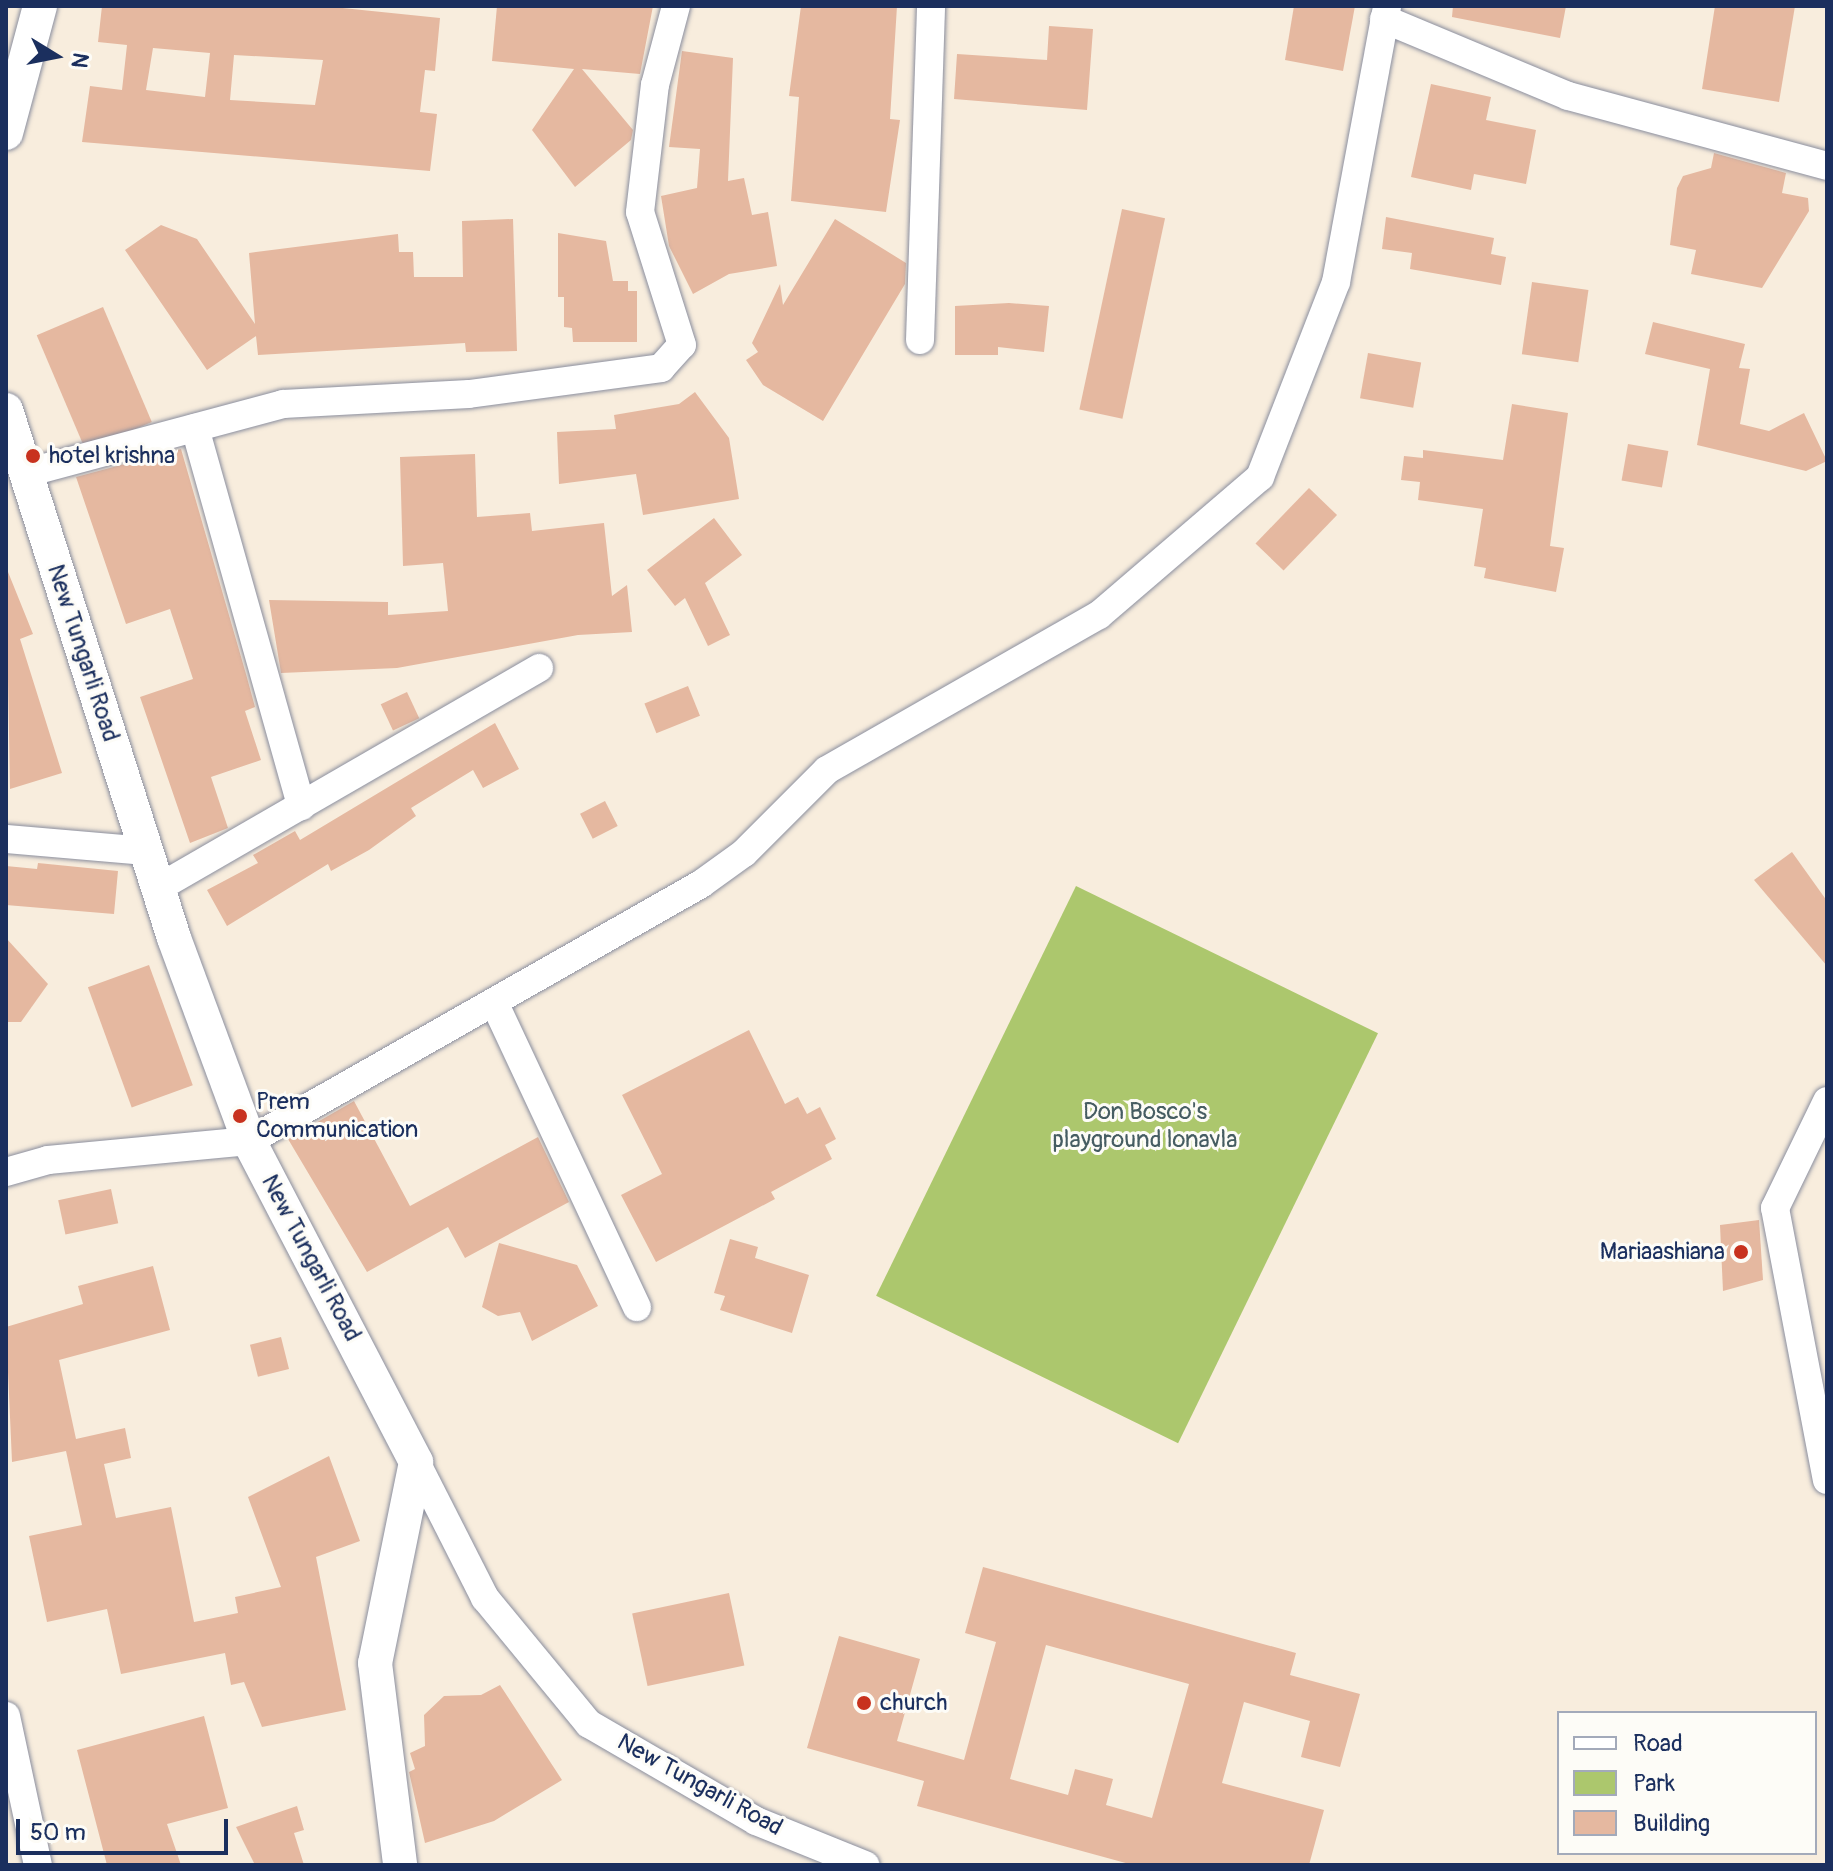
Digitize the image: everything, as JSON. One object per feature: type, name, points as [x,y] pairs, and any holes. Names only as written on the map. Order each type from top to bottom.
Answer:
[{"type":"street","points":[[6,133],[40,6]]},
{"type":"street","points":[[26,473],[283,404],[469,394],[661,368],[682,345],[640,212],[655,85],[676,6]]},
{"type":"street","points":[[920,340],[931,6]]},
{"type":"street","points":[[6,1172],[48,1160],[249,1141],[701,884],[744,853],[827,770],[1099,615],[1260,477],[1336,282],[1386,13],[1568,96],[1827,166]]},
{"type":"street","name":"New Tungarli Road","points":[[6,410],[158,888],[249,1141],[485,1598],[589,1724],[756,1821],[865,1865]]},
{"type":"street","points":[[195,428],[301,806]]},
{"type":"street","points":[[158,888],[539,668]]},
{"type":"street","points":[[6,839],[146,851]]},
{"type":"street","points":[[494,1002],[637,1307]]},
{"type":"street","points":[[1827,1101],[1775,1208],[1827,1480]]},
{"type":"street","points":[[400,1865],[375,1663],[416,1462]]},
{"type":"street","points":[[6,1716],[38,1865]]},
{"type":"green space","name":"Don Bosco's playground lonavla","points":[[1076,886],[1378,1033],[1178,1443],[876,1296]]},
{"type":"building","points":[[102,6],[323,6],[440,18],[435,71],[425,70],[420,112],[437,114],[430,171],[82,142],[90,86],[122,90],[127,45],[98,42]],"holes":[[[153,48],[210,53],[205,97],[146,90]],[[234,55],[323,60],[315,105],[230,100]]]},
{"type":"building","points":[[497,6],[653,6],[640,74],[582,69],[633,130],[631,140],[575,187],[532,130],[574,69],[492,61]]},
{"type":"building","points":[[801,6],[897,6],[890,119],[900,120],[886,212],[791,201],[799,97],[789,96]]},
{"type":"building","points":[[1294,6],[1355,6],[1343,71],[1285,60]]},
{"type":"building","points":[[1453,6],[1566,6],[1560,38],[1452,17]]},
{"type":"building","points":[[1715,6],[1795,6],[1779,102],[1702,89]]},
{"type":"building","points":[[1049,26],[1093,29],[1087,110],[954,99],[957,54],[1047,60]]},
{"type":"building","points":[[682,51],[733,58],[728,181],[744,178],[752,215],[768,212],[777,266],[729,274],[693,294],[669,246],[661,196],[697,188],[700,149],[669,147]]},
{"type":"building","points":[[1431,84],[1491,97],[1486,120],[1536,130],[1526,184],[1474,174],[1471,190],[1411,177]]},
{"type":"building","points":[[1714,153],[1786,173],[1782,193],[1808,198],[1809,211],[1762,288],[1691,274],[1696,250],[1670,245],[1677,188],[1683,176],[1711,168]]},
{"type":"building","points":[[1122,209],[1165,218],[1122,419],[1079,410]]},
{"type":"building","points":[[1386,217],[1494,238],[1491,254],[1506,257],[1501,285],[1410,269],[1412,253],[1382,249]]},
{"type":"building","points":[[513,219],[517,351],[466,352],[465,343],[258,355],[256,336],[207,370],[125,250],[161,225],[197,239],[255,324],[249,253],[398,234],[399,252],[413,252],[414,277],[463,277],[462,221]]},
{"type":"building","points":[[835,219],[906,263],[905,284],[823,421],[763,385],[746,360],[758,352],[752,343],[780,284],[783,305]]},
{"type":"building","points":[[558,233],[606,241],[613,281],[628,281],[628,291],[637,291],[637,342],[573,342],[572,328],[564,327],[564,297],[558,297]]},
{"type":"building","points":[[1532,282],[1588,290],[1578,362],[1522,354]]},
{"type":"building","points":[[1009,303],[1049,306],[1044,352],[998,347],[998,355],[955,355],[955,306]]},
{"type":"building","points":[[103,307],[152,422],[86,450],[37,335]]},
{"type":"building","points":[[1653,322],[1745,344],[1739,368],[1750,369],[1740,424],[1769,431],[1804,413],[1827,461],[1806,471],[1697,445],[1710,369],[1645,354]]},
{"type":"building","points":[[1368,353],[1421,362],[1413,408],[1360,398]]},
{"type":"building","points":[[695,392],[729,438],[739,499],[643,515],[636,474],[559,484],[557,432],[616,429],[614,415],[679,404]]},
{"type":"building","points":[[1512,404],[1568,413],[1550,546],[1564,548],[1556,592],[1484,578],[1486,568],[1474,566],[1483,509],[1418,500],[1420,482],[1401,480],[1404,456],[1423,458],[1423,450],[1503,460]]},
{"type":"building","points":[[1628,444],[1668,451],[1662,488],[1622,480]]},
{"type":"building","points":[[181,449],[255,707],[245,711],[261,760],[211,777],[228,828],[190,843],[140,697],[193,679],[170,609],[126,624],[76,477]]},
{"type":"building","points":[[475,454],[477,517],[530,513],[532,531],[604,523],[612,596],[627,585],[632,632],[578,635],[397,668],[281,673],[269,600],[388,602],[388,615],[448,611],[443,563],[403,566],[400,457]]},
{"type":"building","points":[[1309,488],[1337,515],[1284,570],[1256,543]]},
{"type":"building","points":[[714,518],[742,555],[705,583],[730,635],[708,646],[685,598],[675,606],[647,570]]},
{"type":"building","points":[[6,567],[33,634],[20,639],[62,773],[10,789]]},
{"type":"building","points":[[688,686],[700,716],[656,733],[644,704]]},
{"type":"building","points":[[407,692],[419,718],[393,731],[381,704]]},
{"type":"building","points":[[495,723],[519,769],[483,788],[473,770],[411,808],[416,816],[369,850],[331,871],[328,864],[227,926],[207,890],[258,863],[253,855],[295,831],[300,840]]},
{"type":"building","points":[[605,801],[618,826],[593,839],[580,814]]},
{"type":"building","points":[[1792,852],[1827,901],[1827,966],[1754,880]]},
{"type":"building","points":[[38,863],[118,871],[114,914],[6,905],[6,866],[37,869]]},
{"type":"building","points":[[6,938],[48,984],[21,1022],[6,1022]]},
{"type":"building","points":[[149,965],[193,1085],[132,1108],[88,987]]},
{"type":"building","points":[[749,1030],[785,1104],[798,1097],[807,1114],[820,1107],[836,1139],[825,1145],[832,1159],[771,1192],[775,1199],[656,1262],[621,1195],[662,1174],[622,1095]]},
{"type":"building","points":[[354,1101],[410,1206],[538,1137],[569,1202],[465,1258],[448,1227],[367,1272],[288,1139]]},
{"type":"building","points":[[111,1189],[118,1223],[65,1234],[58,1200]]},
{"type":"building","name":"Mariaashiana","points":[[1759,1220],[1763,1280],[1723,1291],[1720,1225]]},
{"type":"building","points":[[730,1239],[758,1247],[755,1258],[809,1275],[792,1333],[720,1310],[725,1296],[714,1293]]},
{"type":"building","points":[[499,1243],[577,1265],[598,1306],[532,1341],[520,1312],[498,1316],[482,1307]]},
{"type":"building","points":[[153,1266],[170,1330],[59,1360],[76,1439],[125,1428],[131,1458],[104,1464],[116,1518],[171,1507],[194,1622],[238,1613],[235,1597],[281,1587],[248,1497],[329,1456],[360,1541],[316,1557],[346,1710],[262,1727],[244,1682],[231,1685],[225,1653],[121,1674],[107,1609],[47,1622],[29,1536],[82,1525],[66,1451],[12,1462],[6,1327],[83,1304],[78,1286]]},
{"type":"building","points":[[281,1337],[289,1369],[258,1377],[250,1345]]},
{"type":"building","points":[[983,1567],[1296,1653],[1290,1675],[1360,1694],[1340,1767],[1301,1757],[1310,1721],[1244,1702],[1222,1783],[1324,1810],[1309,1865],[1133,1865],[917,1806],[924,1781],[807,1748],[839,1636],[920,1659],[897,1741],[964,1760],[996,1642],[965,1633]],"holes":[[[1046,1645],[1189,1684],[1152,1818],[1106,1805],[1113,1779],[1075,1769],[1068,1795],[1010,1779]]]},
{"type":"building","points":[[729,1593],[744,1665],[648,1686],[632,1614]]},
{"type":"building","points":[[500,1685],[562,1780],[494,1821],[425,1843],[409,1772],[415,1769],[410,1753],[425,1746],[424,1715],[444,1696],[481,1695]]},
{"type":"building","points":[[204,1716],[228,1808],[167,1824],[181,1865],[107,1865],[77,1750]]},
{"type":"building","points":[[297,1806],[304,1830],[294,1833],[304,1865],[255,1865],[236,1827]]},
{"type":"place","name":"hotel krishna","points":[[33,456]]},
{"type":"place","name":"Prem Communication","points":[[240,1116]]},
{"type":"place","name":"Mariaashiana","points":[[1741,1252]]},
{"type":"place","name":"church","points":[[864,1703]]}]
